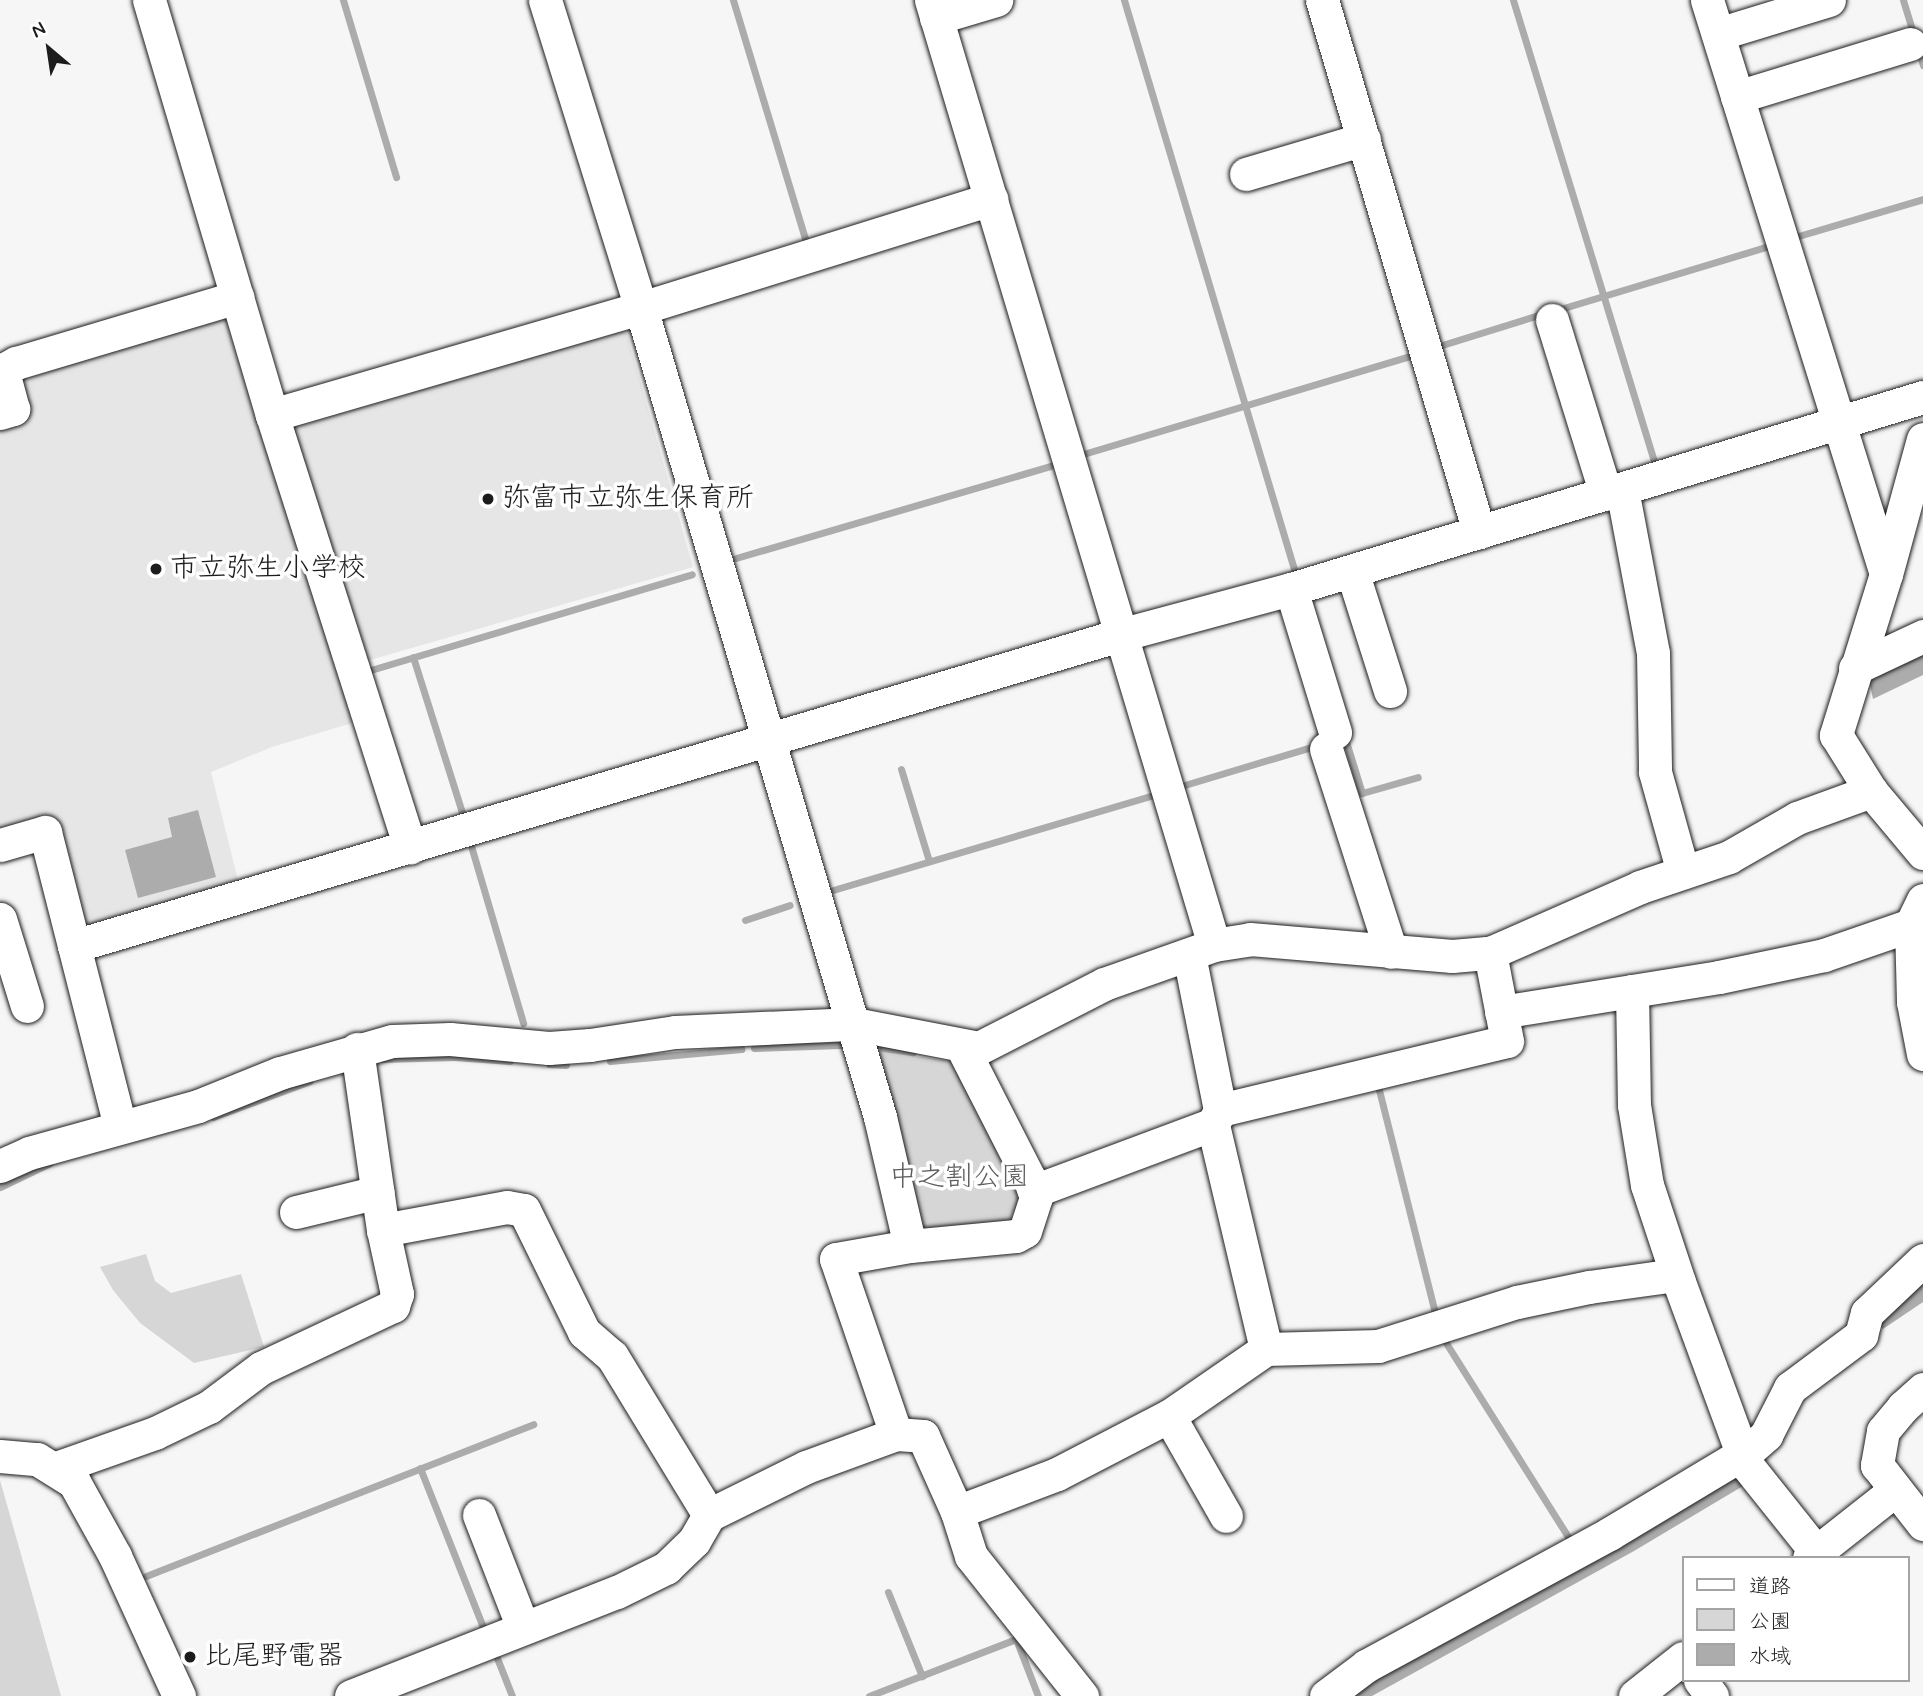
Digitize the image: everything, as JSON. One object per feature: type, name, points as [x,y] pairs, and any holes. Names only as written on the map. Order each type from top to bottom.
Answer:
[{"type":"street","points":[[149,0],[272,415],[410,847]]},
{"type":"street","points":[[545,0],[854,1024],[910,1246]]},
{"type":"street","points":[[996,0],[934,9],[1121,635],[1202,950],[1217,1117],[1266,1349]]},
{"type":"street","points":[[1322,0],[1479,531]]},
{"type":"street","points":[[1707,0],[1837,425],[1886,574]]},
{"type":"street","points":[[1718,34],[1829,0]]},
{"type":"street","points":[[1737,97],[1910,44]]},
{"type":"street","points":[[1246,174],[1364,139]]},
{"type":"street","points":[[272,415],[640,308],[991,199]]},
{"type":"street","points":[[0,413],[13,410],[4,376],[5,369],[16,363],[237,297]]},
{"type":"street","points":[[1552,320],[1614,491],[1654,653],[1655,772],[1683,872]]},
{"type":"street","points":[[74,946],[1121,635],[1352,571],[1923,397]]},
{"type":"street","points":[[1923,439],[1886,574],[1836,734],[1871,791],[1923,853]]},
{"type":"street","points":[[1352,571],[1390,691]]},
{"type":"street","points":[[1291,589],[1391,951]]},
{"type":"street","points":[[1855,668],[1923,636]]},
{"type":"street","points":[[0,1166],[29,1153],[198,1106],[280,1073],[357,1049],[422,1039],[549,1048],[603,1044],[675,1032],[854,1024],[979,1048],[1104,984],[1202,950],[1250,939],[1452,956],[1490,953],[1579,911],[1729,857],[1797,818],[1871,791]]},
{"type":"street","points":[[0,845],[45,832],[120,1126]]},
{"type":"street","points":[[1501,1012],[1633,992],[1824,955],[1917,912],[1913,1002],[1923,1054]]},
{"type":"street","points":[[0,919],[27,1006]]},
{"type":"street","points":[[1034,1191],[1217,1117],[1507,1041],[1490,953]]},
{"type":"street","points":[[1633,992],[1634,1105],[1647,1185],[1676,1275],[1746,1464],[1816,1556],[1895,1490]]},
{"type":"street","points":[[896,1434],[836,1259],[910,1246],[1016,1236],[1025,1231],[1036,1197],[961,1045]]},
{"type":"street","points":[[56,1468],[166,1428],[209,1407],[261,1368],[393,1306],[397,1294],[383,1230],[357,1049]]},
{"type":"street","points":[[296,1212],[378,1192]]},
{"type":"street","points":[[383,1230],[507,1208],[524,1210],[584,1332],[612,1356],[709,1515]]},
{"type":"street","points":[[1326,1696],[1366,1666],[1609,1534],[1742,1455],[1766,1434],[1790,1388],[1861,1335],[1867,1313],[1923,1261]]},
{"type":"street","points":[[957,1512],[1057,1474],[1168,1416],[1266,1349],[1378,1346],[1517,1302],[1590,1287],[1676,1275]]},
{"type":"street","points":[[1923,1389],[1883,1431],[1877,1465],[1923,1524]]},
{"type":"street","points":[[1168,1416],[1226,1516]]},
{"type":"street","points":[[351,1696],[388,1689],[523,1628],[617,1592],[666,1568],[694,1541],[709,1515],[806,1467],[896,1434],[923,1436],[957,1512],[971,1556],[1082,1696]]},
{"type":"street","points":[[0,1456],[37,1459],[56,1468],[75,1482],[88,1503],[179,1696]]},
{"type":"street","points":[[479,1515],[523,1628]]},
{"type":"street","points":[[1635,1696],[1682,1659]]},
{"type":"shaded area","name":"市立弥生小学校","points":[[225,305],[359,721],[272,747],[211,772],[240,888],[81,928],[53,822],[0,835],[0,418],[9,377]]},
{"type":"shaded area","name":"弥富市立弥生保育所","points":[[613,326],[627,334],[693,567],[356,664],[284,422]]},
{"type":"green space","name":"中之割公園","points":[[873,1050],[956,1062],[1016,1180],[1020,1200],[1008,1222],[933,1231],[922,1226]]},
{"type":"green space","points":[[146,1254],[155,1281],[171,1293],[241,1274],[264,1347],[194,1363],[140,1323],[113,1290],[100,1267]]},
{"type":"green space","points":[[0,1480],[61,1696],[0,1696]]},
{"type":"water","points":[[1923,647],[1923,675],[1873,699],[1868,675]]},
{"type":"water","points":[[198,810],[216,877],[138,898],[125,850],[172,837],[168,818]]},
{"type":"water","points":[[1923,1276],[1923,1302],[1883,1329],[1873,1317]]},
{"type":"water","points":[[1733,1468],[1743,1486],[1634,1551],[1372,1696],[1341,1696]]},
{"type":"waterway","points":[[343,0],[396,177]]},
{"type":"waterway","points":[[733,0],[806,242]]},
{"type":"waterway","points":[[1124,0],[1296,576]]},
{"type":"waterway","points":[[1513,0],[1653,459]]},
{"type":"waterway","points":[[1903,0],[1914,36]]},
{"type":"waterway","points":[[1918,48],[1923,65]]},
{"type":"waterway","points":[[1795,237],[1923,199]]},
{"type":"waterway","points":[[1557,310],[1769,246]]},
{"type":"waterway","points":[[1439,346],[1545,313]]},
{"type":"waterway","points":[[1080,455],[1410,356]]},
{"type":"waterway","points":[[736,558],[1051,466]]},
{"type":"waterway","points":[[364,672],[692,574]]},
{"type":"waterway","points":[[413,657],[463,816]]},
{"type":"waterway","points":[[1344,735],[1362,793],[1418,777]]},
{"type":"waterway","points":[[1178,787],[1318,745]]},
{"type":"waterway","points":[[901,769],[929,861]]},
{"type":"waterway","points":[[833,890],[1157,794]]},
{"type":"waterway","points":[[469,839],[523,1023]]},
{"type":"waterway","points":[[745,920],[790,905]]},
{"type":"waterway","points":[[754,1048],[840,1045]]},
{"type":"waterway","points":[[883,1048],[913,1052]]},
{"type":"waterway","points":[[610,1061],[741,1049]]},
{"type":"waterway","points":[[382,1059],[455,1057],[510,1061]]},
{"type":"waterway","points":[[549,1064],[566,1065]]},
{"type":"waterway","points":[[213,1117],[310,1081]]},
{"type":"waterway","points":[[1377,1082],[1436,1317]]},
{"type":"waterway","points":[[0,1187],[50,1163]]},
{"type":"waterway","points":[[1441,1335],[1572,1543]]},
{"type":"waterway","points":[[146,1576],[533,1424]]},
{"type":"waterway","points":[[420,1468],[485,1632]]},
{"type":"waterway","points":[[888,1592],[922,1676]]},
{"type":"waterway","points":[[869,1696],[1016,1639],[1038,1696]]},
{"type":"waterway","points":[[495,1653],[512,1696]]},
{"type":"place","name":"弥富市立弥生保育所","points":[[488,499]]},
{"type":"place","name":"市立弥生小学校","points":[[156,569]]},
{"type":"place","name":"比尾野電器","points":[[190,1657]]}]
